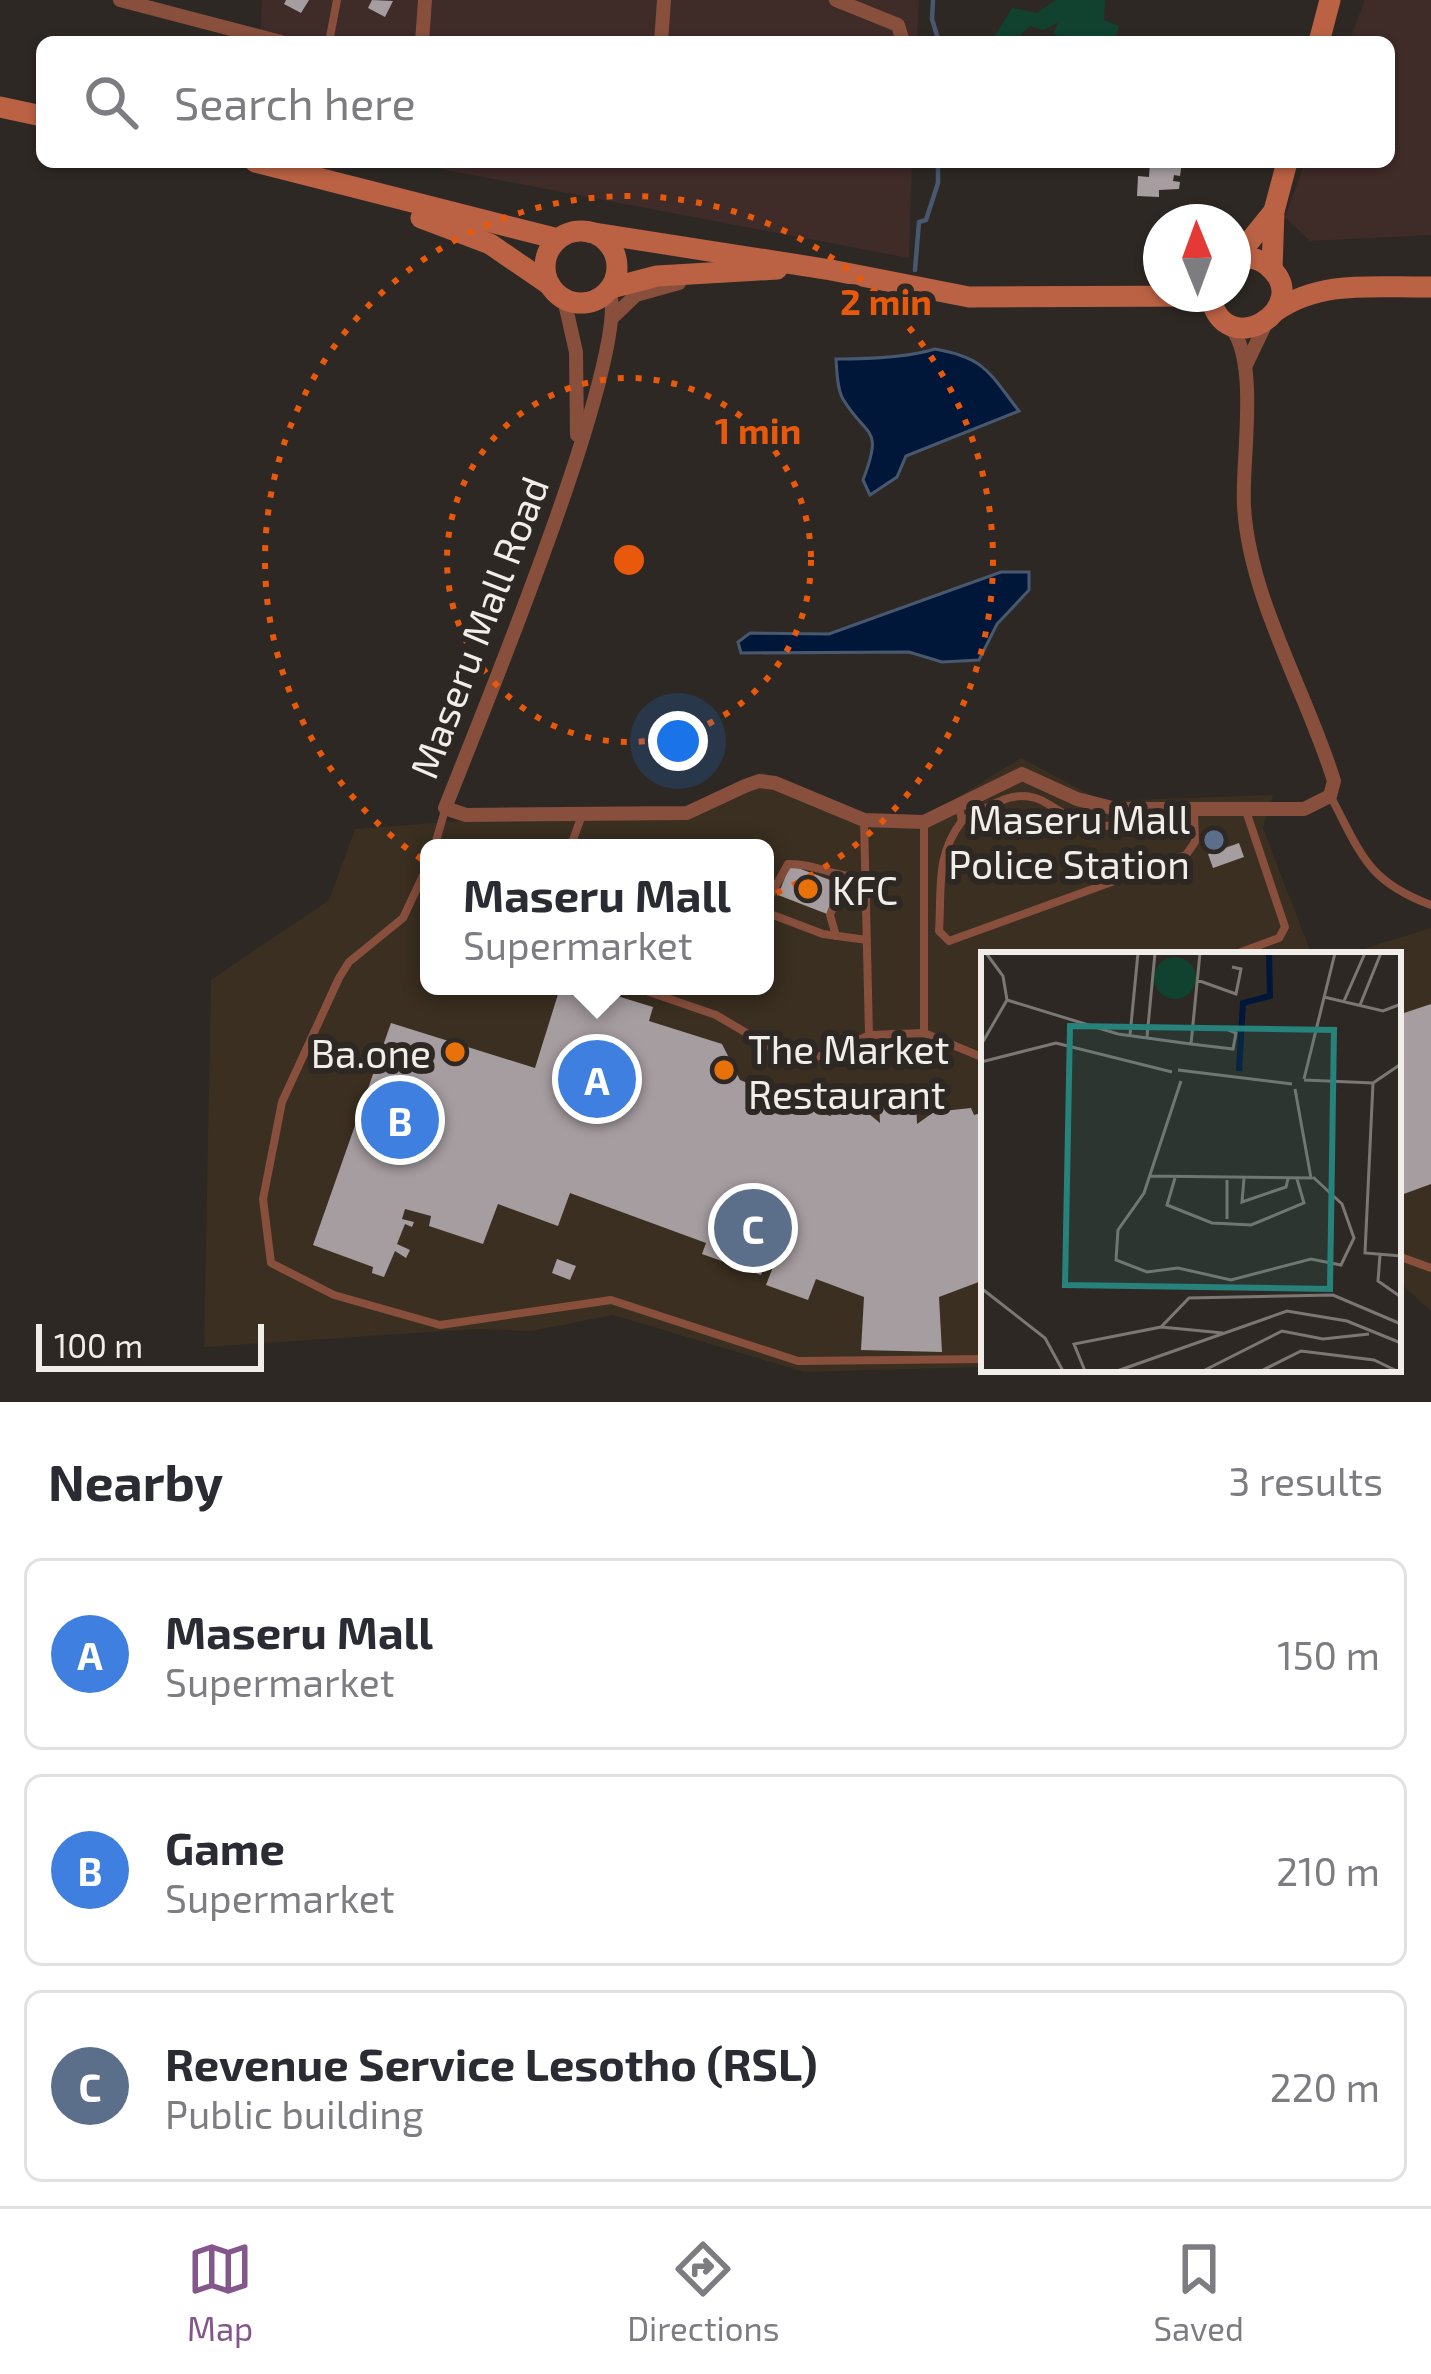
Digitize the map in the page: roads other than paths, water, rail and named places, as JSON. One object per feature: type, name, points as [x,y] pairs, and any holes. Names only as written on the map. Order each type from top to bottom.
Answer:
[{"type":"main road","points":[[1321,36],[1330,0]]},
{"type":"main road","points":[[0,106],[36,115]]},
{"type":"main road","points":[[281,168],[558,239]]},
{"type":"main road","points":[[1273,315],[1281,287],[1273,270],[1274,211],[1285,168]]},
{"type":"main road","points":[[285,169],[325,188],[471,235],[508,255],[557,292],[588,303],[610,289],[646,278],[831,270]]},
{"type":"main road","points":[[1251,239],[1274,211]]},
{"type":"main road","points":[[557,292],[546,257],[558,239],[588,232],[969,297],[1143,295]]},
{"type":"main road","points":[[588,232],[607,242],[615,254],[617,268],[610,289]]},
{"type":"main road","points":[[1251,259],[1329,288]]},
{"type":"main road","points":[[1216,312],[1227,324],[1249,328],[1302,294],[1329,288],[1431,287]]},
{"type":"main road","points":[[1123,295],[1143,290]]},
{"type":"street","points":[[120,0],[258,36]]},
{"type":"street","points":[[422,36],[425,0]]},
{"type":"street","points":[[661,36],[664,0]]},
{"type":"street","points":[[836,0],[898,25],[901,36]]},
{"type":"street","points":[[613,317],[636,295],[706,273]]},
{"type":"street","name":"Maseru Mall Road","points":[[610,289],[613,317],[572,470],[445,808],[487,817],[687,813],[759,781],[775,783],[864,820],[925,822],[960,814],[1009,777],[1022,774],[1098,806],[1194,816],[1304,809],[1330,796]]},
{"type":"street","name":"Maseru Mall Road","points":[[557,292],[577,368],[578,430],[572,470]]},
{"type":"street","points":[[1245,367],[1273,315]]},
{"type":"street","points":[[1227,324],[1240,343],[1245,367],[1244,509],[1252,555],[1330,768],[1334,781],[1330,796]]},
{"type":"lane","points":[[330,36],[337,0]]},
{"type":"lane","points":[[1330,796],[1371,872],[1402,894],[1431,904]]},
{"type":"lane","points":[[436,839],[445,808]]},
{"type":"lane","points":[[1241,952],[1280,938],[1286,927],[1246,811]]},
{"type":"lane","points":[[960,814],[944,848],[939,931],[949,941],[1186,855],[1193,849],[1194,816]]},
{"type":"lane","points":[[573,839],[582,815]]},
{"type":"lane","points":[[864,820],[869,1035]]},
{"type":"lane","points":[[924,1034],[925,822]]},
{"type":"lane","points":[[774,891],[788,864],[865,877]]},
{"type":"lane","points":[[836,936],[830,915],[844,877]]},
{"type":"lane","points":[[420,882],[404,917],[349,962],[282,1102],[263,1199],[272,1263],[334,1295],[440,1325],[611,1300],[799,1360],[981,1359]]},
{"type":"lane","points":[[774,912],[836,936],[867,940]]},
{"type":"lane","points":[[657,995],[716,1016],[789,1058],[809,1059],[869,1035],[924,1034],[981,1057]]},
{"type":"lane","points":[[1401,1257],[1431,1268]]},
{"type":"water","points":[[935,349],[976,363],[1019,411],[906,456],[897,477],[870,495],[863,480],[872,441],[841,395],[836,359]]},
{"type":"water","points":[[1001,572],[1029,572],[1029,590],[997,624],[979,660],[942,662],[909,652],[741,653],[738,642],[750,633],[829,634]]},
{"type":"waterway","points":[[933,0],[937,36]]},
{"type":"waterway","points":[[915,270],[919,222],[926,220],[938,168]]},
{"type":"place","name":"Maseru Mall Police Station","points":[[1214,840]]},
{"type":"place","name":"KFC","points":[[808,889]]},
{"type":"place","name":"Ba.one","points":[[455,1052]]},
{"type":"place","name":"The Market Restaurant","points":[[724,1070]]},
{"type":"place","name":"Maseru Mall","points":[[597,1079]]},
{"type":"place","name":"Game","points":[[400,1120]]},
{"type":"place","name":"Revenue Service Lesotho (RSL)","points":[[753,1228]]}]
